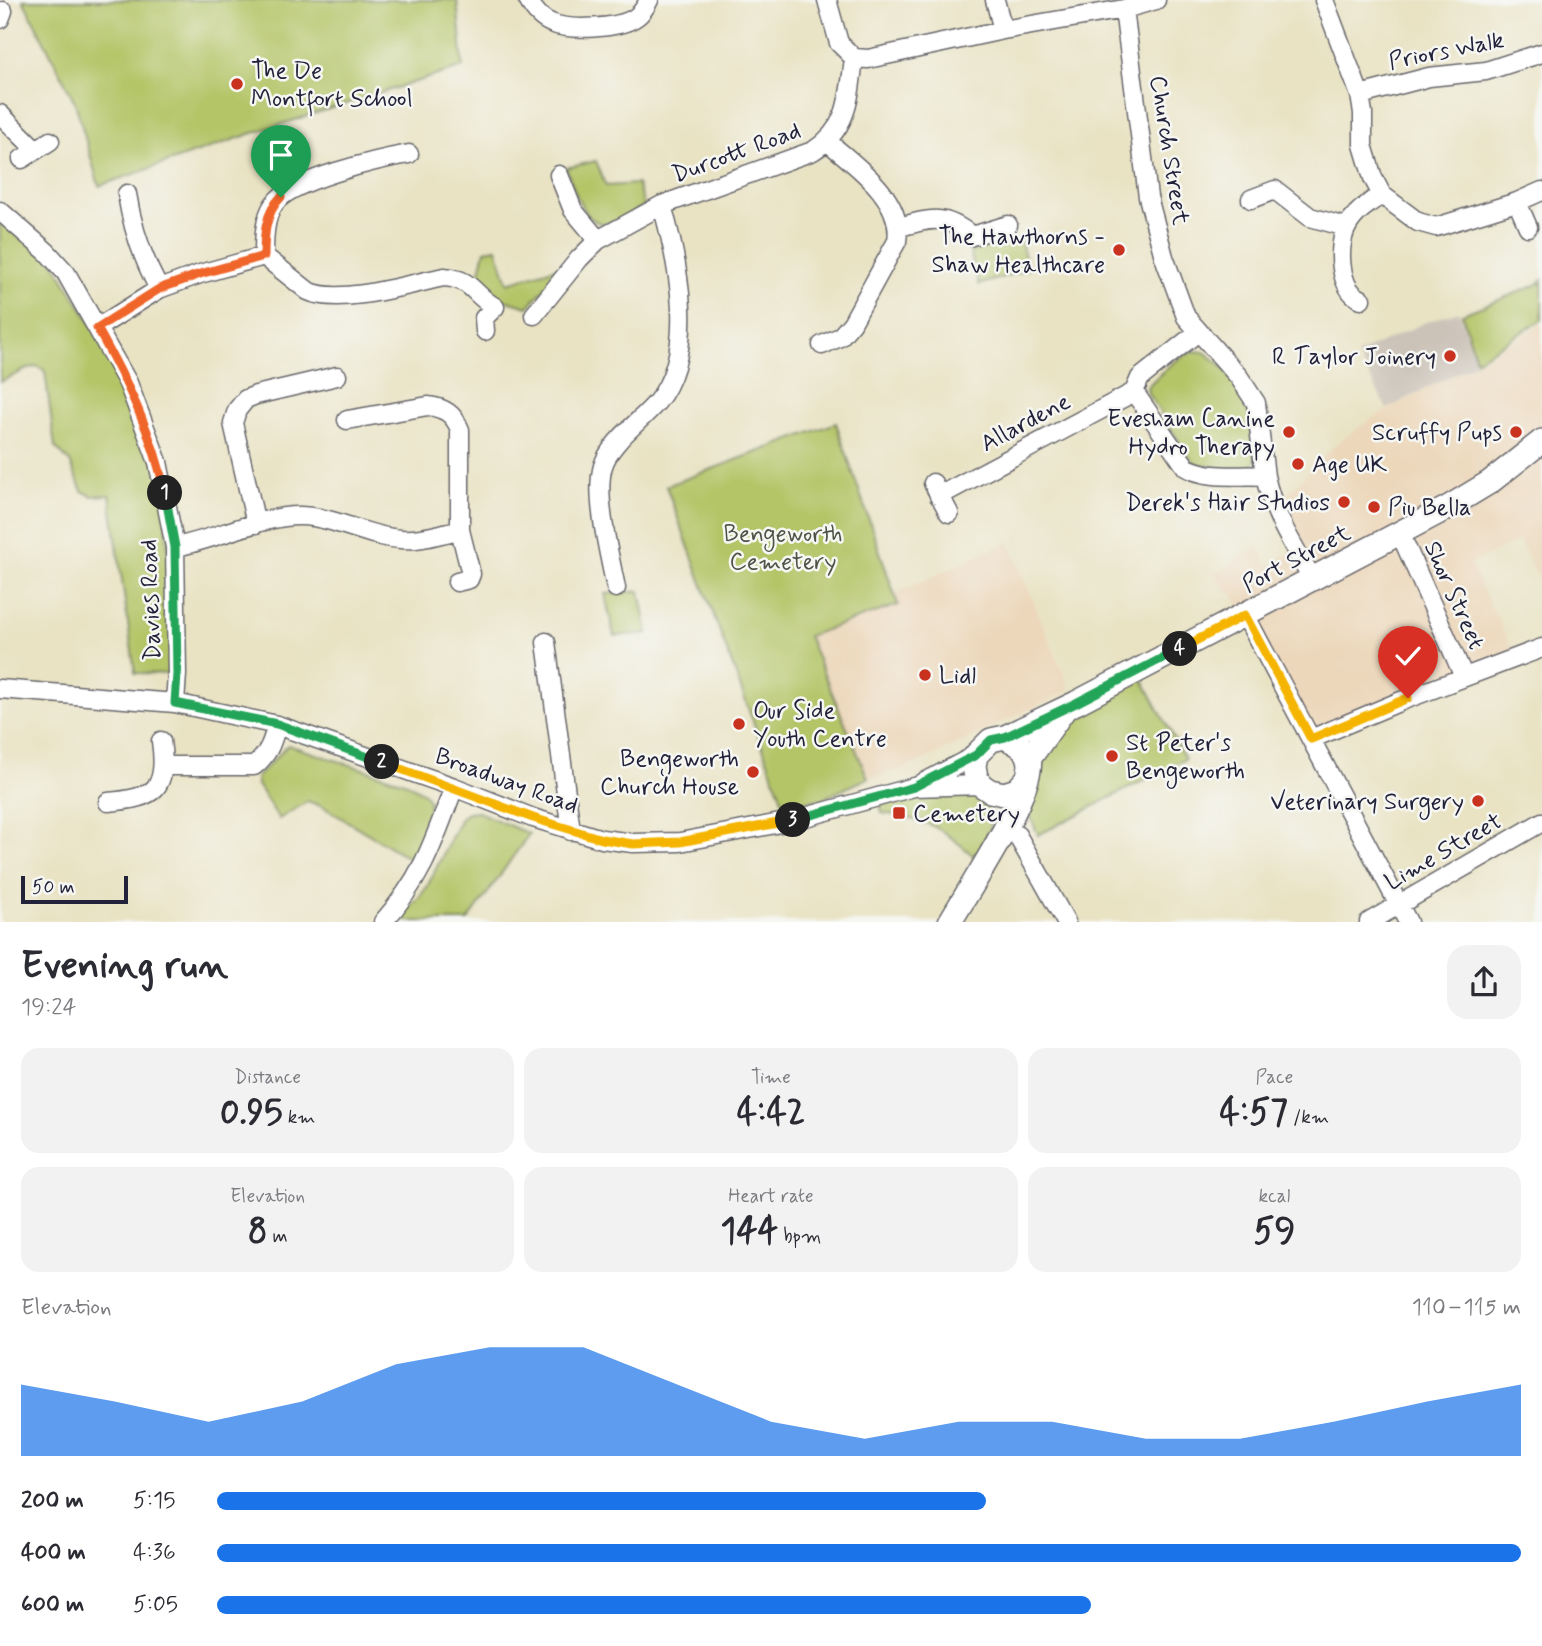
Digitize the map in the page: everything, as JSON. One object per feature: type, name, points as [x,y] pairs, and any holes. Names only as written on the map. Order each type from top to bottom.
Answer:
[{"type":"main road","name":"Port Street","points":[[1005,737],[1066,708],[1400,533],[1490,482],[1542,441]]},
{"type":"main road","name":"Port Street","points":[[1028,769],[1066,708]]},
{"type":"main road","points":[[950,922],[1004,831],[1018,807],[1028,769],[1024,748],[1005,737],[991,740],[976,755],[974,766],[976,777],[986,788],[1004,831]]},
{"type":"main road","points":[[986,788],[1004,794],[1017,790],[1028,769]]},
{"type":"street","points":[[528,0],[537,13],[551,24],[579,27],[624,23],[636,17],[649,0]]},
{"type":"street","points":[[827,0],[839,43],[854,58],[868,59],[1156,0]]},
{"type":"street","points":[[995,0],[1003,30]]},
{"type":"street","points":[[1324,0],[1360,95],[1363,145],[1373,178],[1382,195],[1418,222],[1436,227],[1517,202],[1542,191]]},
{"type":"street","name":"Church Street","points":[[1133,5],[1148,197],[1164,257],[1186,317],[1239,377],[1256,403],[1269,497],[1312,578]]},
{"type":"street","name":"Priors Walk","points":[[1360,95],[1429,77],[1486,71],[1542,53]]},
{"type":"street","name":"Durcott Road","points":[[534,315],[579,259],[598,240],[662,205],[813,151],[828,142],[843,119],[848,105],[854,58]]},
{"type":"street","points":[[0,114],[36,150]]},
{"type":"street","points":[[822,345],[840,337],[852,323],[898,241],[900,227],[876,186],[828,142]]},
{"type":"street","points":[[264,256],[267,219],[273,204],[290,190],[311,181],[409,154]]},
{"type":"street","points":[[559,175],[573,210],[598,240]]},
{"type":"street","points":[[1251,199],[1275,190],[1310,217],[1346,227]]},
{"type":"street","points":[[1361,299],[1354,297],[1350,291],[1343,271],[1341,246],[1346,227],[1368,203],[1382,195]]},
{"type":"street","points":[[1517,202],[1528,227]]},
{"type":"street","points":[[123,205],[148,270],[159,289]]},
{"type":"street","points":[[616,588],[606,534],[601,471],[611,449],[667,388],[678,356],[679,291],[676,264],[662,205]]},
{"type":"street","name":"Davies Road","points":[[0,211],[47,252],[66,273],[128,383],[158,462],[175,547],[175,703]]},
{"type":"street","points":[[900,227],[941,218],[957,223],[972,236],[1008,225]]},
{"type":"street","points":[[97,328],[159,289],[264,256]]},
{"type":"street","points":[[264,256],[308,291],[332,297],[350,296],[444,277],[458,278],[472,285],[480,296],[495,307],[484,318],[485,331]]},
{"type":"street","points":[[1198,332],[1140,378],[1134,391],[1186,467],[1210,475],[1265,476]]},
{"type":"street","points":[[256,524],[233,423],[237,410],[246,399],[256,395],[337,376]]},
{"type":"street","name":"Allardene","points":[[948,513],[936,490],[1134,391]]},
{"type":"street","points":[[347,420],[428,406],[441,407],[451,414],[460,430],[460,530],[471,574],[469,579],[457,582]]},
{"type":"street","points":[[175,547],[256,524],[300,516],[375,535],[407,540],[460,530]]},
{"type":"street","name":"Shor Street","points":[[1400,533],[1464,677]]},
{"type":"street","points":[[1245,615],[1408,922]]},
{"type":"street","points":[[546,642],[571,831]]},
{"type":"street","points":[[1311,739],[1542,648]]},
{"type":"street","name":"Broadway Road","points":[[1,690],[175,703],[277,724],[571,831],[633,844],[680,842],[791,821],[914,787],[976,755]]},
{"type":"street","points":[[165,766],[254,765],[263,759],[270,749],[277,724]]},
{"type":"street","points":[[108,802],[138,799],[149,794],[159,783],[165,766],[161,741]]},
{"type":"street","points":[[383,922],[402,901],[420,872],[454,787]]},
{"type":"street","name":"Broadway Road","points":[[914,787],[986,788]]},
{"type":"street","name":"Lime Street","points":[[1369,922],[1542,822]]},
{"type":"street","points":[[1004,831],[1017,835],[1066,922]]},
{"type":"shaded area","points":[[1459,311],[1476,363],[1387,409],[1357,354],[1424,323]]},
{"type":"shaded area","points":[[1542,323],[1542,585],[1519,540],[1470,564],[1516,656],[1313,737],[1232,593],[1228,593],[1214,573],[1258,547],[1269,566],[1297,549],[1276,505],[1336,444],[1372,418],[1476,364]]},
{"type":"shaded area","points":[[1009,542],[1070,690],[922,761],[901,770],[868,778],[807,636],[898,605],[894,594]]},
{"type":"green space","name":"The De Montfort School","points":[[23,0],[457,0],[463,67],[250,134],[99,186],[75,102]]},
{"type":"green space","points":[[596,161],[606,186],[637,184],[644,206],[613,222],[600,223],[592,219],[581,204],[566,168]]},
{"type":"green space","points":[[0,211],[47,252],[128,383],[164,489],[177,674],[135,673],[110,495],[92,496],[82,491],[70,462],[55,447],[45,371],[37,366],[0,382]]},
{"type":"green space","points":[[1020,238],[1028,269],[979,285],[970,252]]},
{"type":"green space","points":[[497,248],[508,283],[565,265],[528,307],[490,296],[479,276],[485,250]]},
{"type":"green space","points":[[1542,280],[1542,320],[1476,360],[1462,314],[1537,285]]},
{"type":"green space","points":[[1196,351],[1204,352],[1219,363],[1249,402],[1249,420],[1256,459],[1253,464],[1231,469],[1193,462],[1148,394],[1147,387],[1163,371],[1183,356]]},
{"type":"green space","name":"Bengeworth Cemetery","points":[[836,423],[898,605],[808,636],[868,778],[822,799],[784,805],[666,486]]},
{"type":"green space","points":[[640,591],[648,633],[614,636],[605,594]]},
{"type":"green space","points":[[1141,676],[1185,759],[1038,835],[1028,811],[1036,778],[1052,744],[1078,715]]},
{"type":"green space","points":[[288,745],[407,783],[424,793],[429,800],[427,816],[414,861],[323,807],[308,801],[279,819],[257,785],[256,778]]},
{"type":"green space","points":[[975,789],[988,805],[991,822],[977,859],[944,832],[924,822],[882,813],[880,804],[917,793]]},
{"type":"green space","points":[[476,811],[529,834],[468,921],[400,921],[427,887],[461,818],[468,812]]},
{"type":"place","name":"The De Montfort School","points":[[237,84]]},
{"type":"place","name":"The Hawthorns - Shaw Healthcare","points":[[1119,250]]},
{"type":"place","name":"R Taylor Joinery","points":[[1450,356]]},
{"type":"place","name":"Evesham Canine Hydro Therapy","points":[[1289,432]]},
{"type":"place","name":"Scruffy Pups","points":[[1516,432]]},
{"type":"place","name":"Age UK","points":[[1298,464]]},
{"type":"place","name":"Derek's Hair Studios","points":[[1344,502]]},
{"type":"place","name":"Piu Bella","points":[[1374,507]]},
{"type":"place","name":"Lidl","points":[[925,675]]},
{"type":"place","name":"Our Side Youth Centre","points":[[739,724]]},
{"type":"place","name":"St Peter's Bengeworth","points":[[1112,756]]},
{"type":"place","name":"Bengeworth Church House","points":[[753,772]]},
{"type":"place","name":"Veterinary Surgery","points":[[1478,801]]},
{"type":"place","name":"Cemetery","points":[[899,813]]},
{"type":"route","points":[[281,197],[273,204],[267,219],[264,256],[159,289],[97,328],[128,383],[158,462],[164,489],[175,547],[175,703],[277,724],[571,831],[633,844],[680,842],[791,821],[914,787],[976,755],[991,740],[1005,737],[1076,703],[1245,615],[1311,739],[1408,698]]}]
